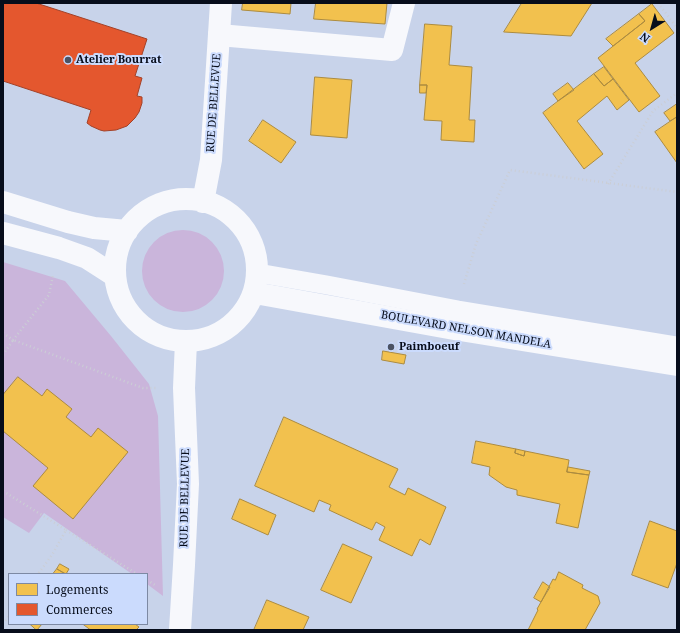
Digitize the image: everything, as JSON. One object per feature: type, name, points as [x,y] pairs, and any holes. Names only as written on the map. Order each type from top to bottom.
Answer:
[{"type":"street","name":"RUE DE BELLEVUE","points":[[203,202],[211,160],[221,3]]},
{"type":"street","points":[[219,35],[392,50],[404,3]]},
{"type":"street","points":[[178,200],[203,202],[218,207],[231,216],[242,228],[252,244],[258,265],[257,283],[250,303],[234,322],[224,330],[199,340],[186,341],[165,338],[146,329],[130,315],[120,296],[115,276],[117,253],[127,231],[134,221],[154,207],[166,202],[178,200]]},
{"type":"street","points":[[3,202],[68,222],[94,228],[127,231]]},
{"type":"street","points":[[3,233],[59,248],[87,258],[115,276]]},
{"type":"street","name":"BOULEVARD NELSON MANDELA","points":[[257,283],[454,329],[677,365]]},
{"type":"street","name":"RUE DE BELLEVUE","points":[[180,630],[188,484],[184,388],[186,341]]},
{"type":"lane","points":[[257,283],[327,284],[458,310],[677,346]]},
{"type":"path","points":[[658,3],[677,28]]},
{"type":"path","points":[[608,184],[653,111],[677,93]]},
{"type":"path","points":[[458,310],[463,285],[476,244],[510,170],[677,192]]},
{"type":"path","points":[[3,355],[49,295],[59,248]]},
{"type":"path","points":[[3,333],[13,340],[143,388],[184,388]]},
{"type":"path","points":[[3,491],[135,573]]},
{"type":"path","points":[[39,573],[52,555],[66,530]]},
{"type":"shaded area","points":[[183,230],[199,233],[212,242],[221,255],[224,271],[221,287],[212,300],[199,309],[183,312],[167,309],[154,300],[145,287],[142,271],[145,255],[154,242],[167,233]]},
{"type":"shaded area","points":[[3,262],[65,281],[149,384],[158,416],[163,596],[148,585],[148,573],[131,573],[44,513],[29,533],[3,517]]},
{"type":"building: Logements","points":[[243,3],[291,3],[290,14],[242,10]]},
{"type":"building: Logements","points":[[316,3],[387,3],[385,24],[314,19]]},
{"type":"building: Logements","points":[[522,3],[592,3],[571,36],[504,32]]},
{"type":"building: Logements","points":[[652,4],[674,33],[635,63],[660,96],[639,112],[598,58],[645,21],[639,14]]},
{"type":"building: Logements","points":[[639,14],[645,21],[613,46],[606,39]]},
{"type":"building: Logements","points":[[425,24],[452,26],[449,65],[472,67],[469,120],[475,120],[474,142],[441,140],[442,121],[424,120],[427,85],[420,85]]},
{"type":"building: Logements","points":[[604,67],[613,79],[604,86],[594,74]]},
{"type":"building: Logements","points":[[594,74],[604,86],[613,79],[629,100],[617,110],[607,96],[577,121],[603,154],[584,169],[543,113]]},
{"type":"building: Logements","points":[[315,77],[352,80],[347,138],[311,135]]},
{"type":"building: Logements","points":[[568,83],[574,90],[558,101],[553,94]]},
{"type":"building: Logements","points":[[420,85],[427,85],[426,93],[420,93]]},
{"type":"building: Logements","points":[[677,104],[677,117],[670,121],[664,113]]},
{"type":"building: Logements","points":[[677,117],[677,163],[655,132]]},
{"type":"building: Logements","points":[[263,120],[296,142],[281,163],[249,141]]},
{"type":"building: Logements","points":[[383,351],[406,355],[404,364],[382,360]]},
{"type":"building: Logements","points":[[18,377],[42,396],[47,389],[72,409],[66,417],[91,437],[98,428],[128,452],[73,519],[33,486],[48,468],[3,431],[3,395]]},
{"type":"building: Logements","points":[[284,417],[398,469],[389,487],[405,495],[408,488],[446,507],[430,545],[420,539],[412,556],[379,540],[385,527],[376,522],[372,530],[329,510],[331,505],[319,500],[314,512],[255,486]]},
{"type":"building: Logements","points":[[476,441],[516,449],[515,453],[524,456],[525,451],[569,460],[567,472],[589,475],[578,528],[556,523],[560,504],[517,495],[517,490],[506,487],[489,475],[490,467],[472,463]]},
{"type":"building: Logements","points":[[516,449],[525,451],[524,456],[515,453]]},
{"type":"building: Logements","points":[[568,467],[590,471],[589,475],[567,472]]},
{"type":"building: Logements","points":[[240,499],[276,515],[268,535],[232,519]]},
{"type":"building: Logements","points":[[650,521],[677,531],[677,563],[668,588],[632,575]]},
{"type":"building: Logements","points":[[343,544],[372,557],[351,603],[321,590]]},
{"type":"building: Logements","points":[[60,564],[69,569],[67,573],[64,573],[57,569]]},
{"type":"building: Logements","points":[[57,569],[63,573],[54,573]]},
{"type":"building: Logements","points":[[559,572],[583,585],[582,588],[598,596],[600,603],[585,630],[528,630],[553,579],[555,580]]},
{"type":"building: Logements","points":[[543,582],[550,587],[541,602],[534,598]]},
{"type":"building: Logements","points":[[267,600],[309,617],[303,630],[254,630]]},
{"type":"building: Logements","points":[[31,625],[41,625],[37,630]]},
{"type":"building: Logements","points":[[84,625],[136,625],[139,627],[136,630],[91,630]]},
{"type":"building: Commerces","points":[[3,3],[36,3],[147,39],[135,76],[142,78],[137,96],[142,97],[142,103],[135,118],[127,126],[116,130],[100,130],[87,123],[91,110],[3,81]]},
{"type":"place","name":"Atelier Bourrat","points":[[68,60]]},
{"type":"place","name":"Paimboeuf","points":[[391,347]]}]
